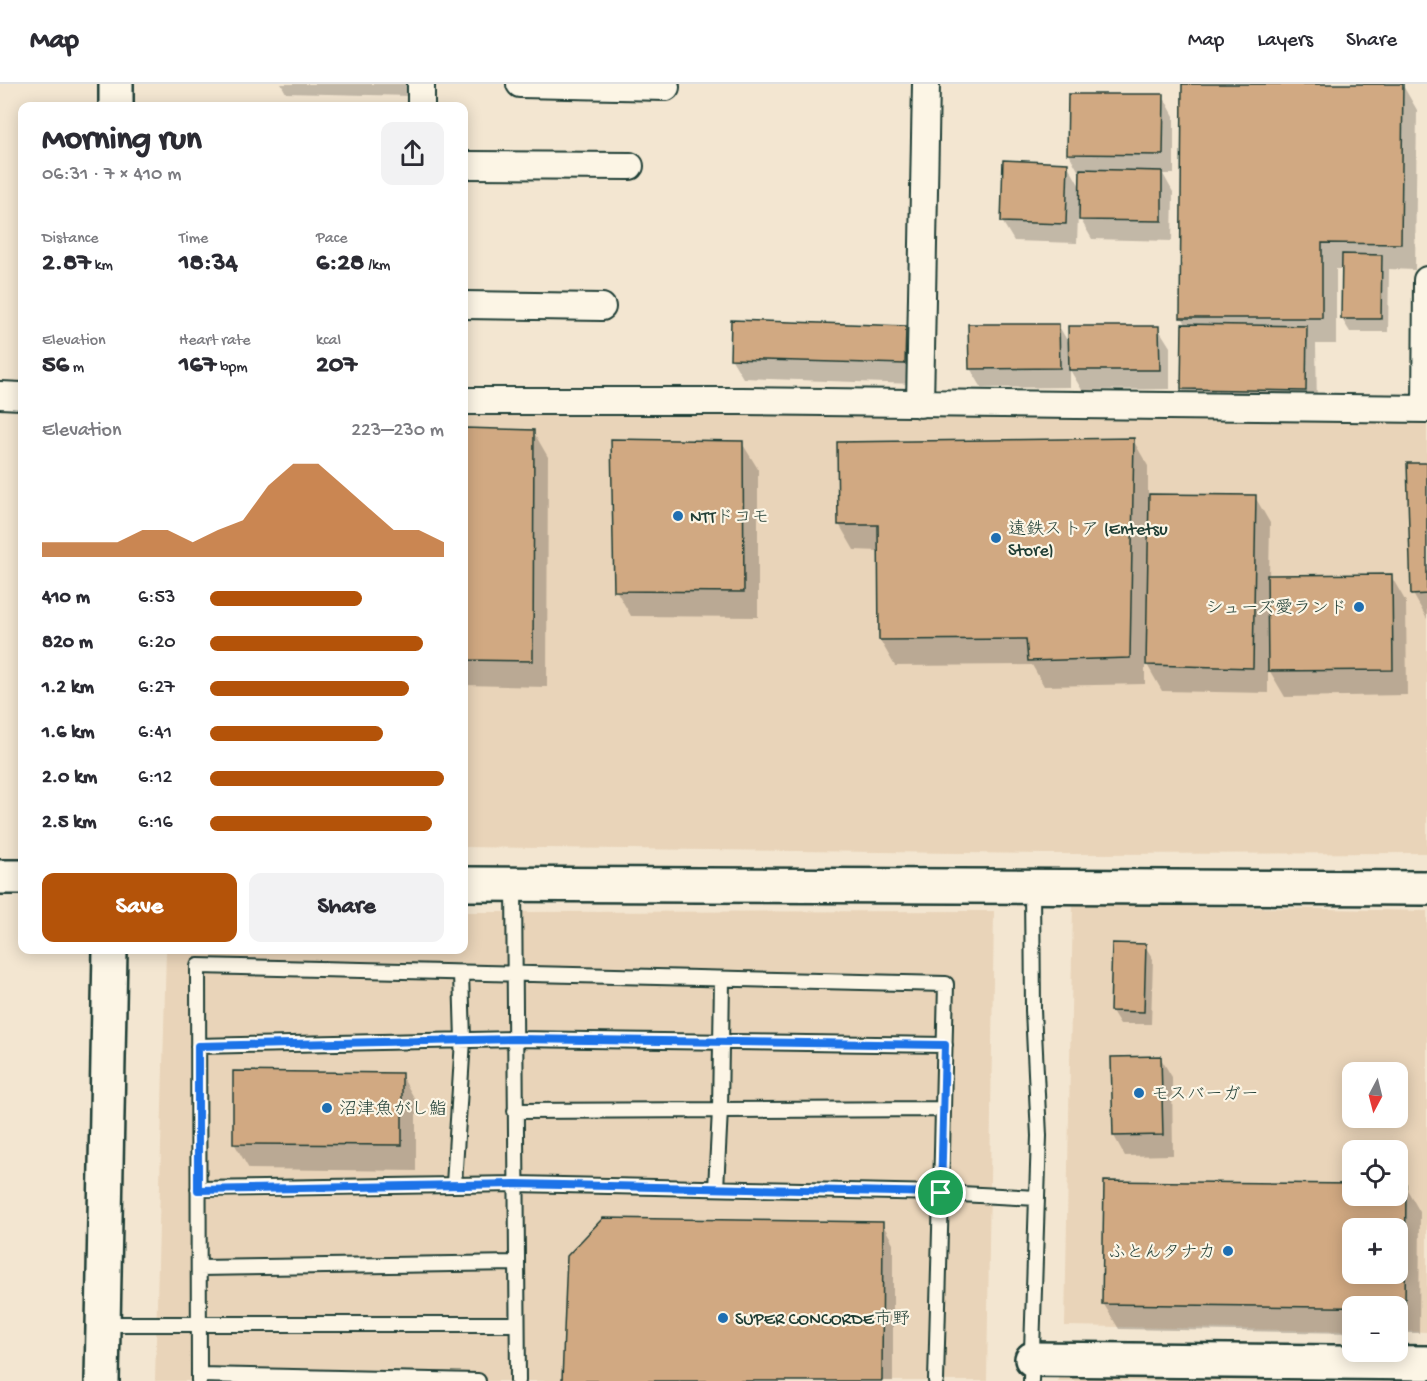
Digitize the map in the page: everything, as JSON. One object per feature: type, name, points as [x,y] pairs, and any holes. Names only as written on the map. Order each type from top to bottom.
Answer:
[{"type":"street","points":[[116,84],[116,102]]},
{"type":"street","points":[[421,84],[421,102]]},
{"type":"street","points":[[520,84],[666,87]]},
{"type":"street","points":[[920,404],[926,84]]},
{"type":"street","points":[[468,165],[630,166]]},
{"type":"street","points":[[468,401],[1427,409],[1427,280]]},
{"type":"street","points":[[468,306],[602,307]]},
{"type":"street","points":[[0,395],[18,396]]},
{"type":"street","points":[[0,877],[18,877]]},
{"type":"street","points":[[468,884],[1427,888]]},
{"type":"street","points":[[102,1381],[110,954]]},
{"type":"street","points":[[1032,1370],[1427,1363]]},
{"type":"lane","points":[[514,885],[518,1381]]},
{"type":"lane","points":[[1032,888],[1033,1010],[1039,1136],[1032,1370]]},
{"type":"lane","points":[[478,1381],[199,1378],[198,966],[946,984],[936,1381]]},
{"type":"lane","points":[[454,1184],[463,1040],[461,973]]},
{"type":"lane","points":[[716,1188],[722,980]]},
{"type":"lane","points":[[198,1046],[515,1039],[945,1045]]},
{"type":"lane","points":[[515,1111],[943,1109]]},
{"type":"lane","points":[[198,1190],[516,1184],[941,1193],[1037,1198]]},
{"type":"lane","points":[[199,1268],[516,1263]]},
{"type":"lane","points":[[103,1324],[517,1324]]},
{"type":"shaded area","points":[[468,411],[1162,416],[1427,423],[1427,853],[1045,854],[468,847]]},
{"type":"shaded area","points":[[1073,904],[1427,911],[1427,1332],[1408,1331],[1408,1296],[1342,1296],[1342,1331],[1065,1326]]},
{"type":"shaded area","points":[[994,911],[987,1381],[155,1381],[166,954],[468,954],[468,912]]},
{"type":"shaded area","points":[[1058,1369],[1427,1378],[1427,1381],[1058,1381]]},
{"type":"building","points":[[1182,84],[1403,84],[1401,244],[1322,243],[1322,318],[1180,318]]},
{"type":"building","points":[[1068,94],[1164,94],[1163,155],[1067,154]]},
{"type":"building","points":[[1003,160],[1068,163],[1066,224],[1001,222]]},
{"type":"building","points":[[1080,169],[1162,171],[1162,221],[1079,220]]},
{"type":"building","points":[[1342,254],[1382,255],[1381,319],[1341,319]]},
{"type":"building","points":[[731,320],[906,326],[905,364],[730,359]]},
{"type":"building","points":[[968,324],[1059,324],[1060,368],[969,369]]},
{"type":"building","points":[[1182,324],[1307,326],[1306,391],[1181,389]]},
{"type":"building","points":[[1068,326],[1159,326],[1160,370],[1069,370]]},
{"type":"building","points":[[468,428],[534,430],[533,661],[468,660]]},
{"type":"building","points":[[1134,438],[1130,658],[1028,661],[1026,639],[879,640],[878,525],[838,525],[837,442]]},
{"type":"building","name":"NTTドコモ","points":[[611,439],[743,441],[744,592],[614,591]]},
{"type":"building","points":[[1407,463],[1427,463],[1427,594],[1411,595]]},
{"type":"building","points":[[1149,494],[1256,495],[1253,668],[1146,665]]},
{"type":"building","points":[[1392,574],[1393,670],[1268,671],[1267,575]]},
{"type":"building","points":[[1112,943],[1146,944],[1144,1012],[1110,1011]]},
{"type":"building","points":[[1161,1056],[1163,1135],[1113,1136],[1111,1057]]},
{"type":"building","points":[[233,1071],[402,1073],[402,1145],[233,1144]]},
{"type":"building","name":"ふとんタナカ","points":[[1104,1181],[1342,1184],[1342,1206],[1406,1206],[1406,1218],[1342,1218],[1342,1284],[1405,1284],[1405,1296],[1342,1296],[1342,1307],[1102,1304]]},
{"type":"building","name":"SUPER CONCORDE市野","points":[[603,1218],[883,1222],[882,1381],[562,1381],[567,1256]]},
{"type":"place","name":"NTTドコモ","points":[[678,516]]},
{"type":"place","name":"遠鉄ストア (Entetsu Store)","points":[[996,538]]},
{"type":"place","name":"シューズ愛ランド","points":[[1359,607]]},
{"type":"place","name":"モスバーガー","points":[[1139,1093]]},
{"type":"place","name":"沼津魚がし鮨","points":[[327,1108]]},
{"type":"place","name":"ふとんタナカ","points":[[1228,1251]]},
{"type":"place","name":"SUPER CONCORDE市野","points":[[723,1318]]},
{"type":"route","points":[[515,1039],[945,1045],[941,1193],[516,1184],[198,1190],[198,1046],[515,1039]]}]
